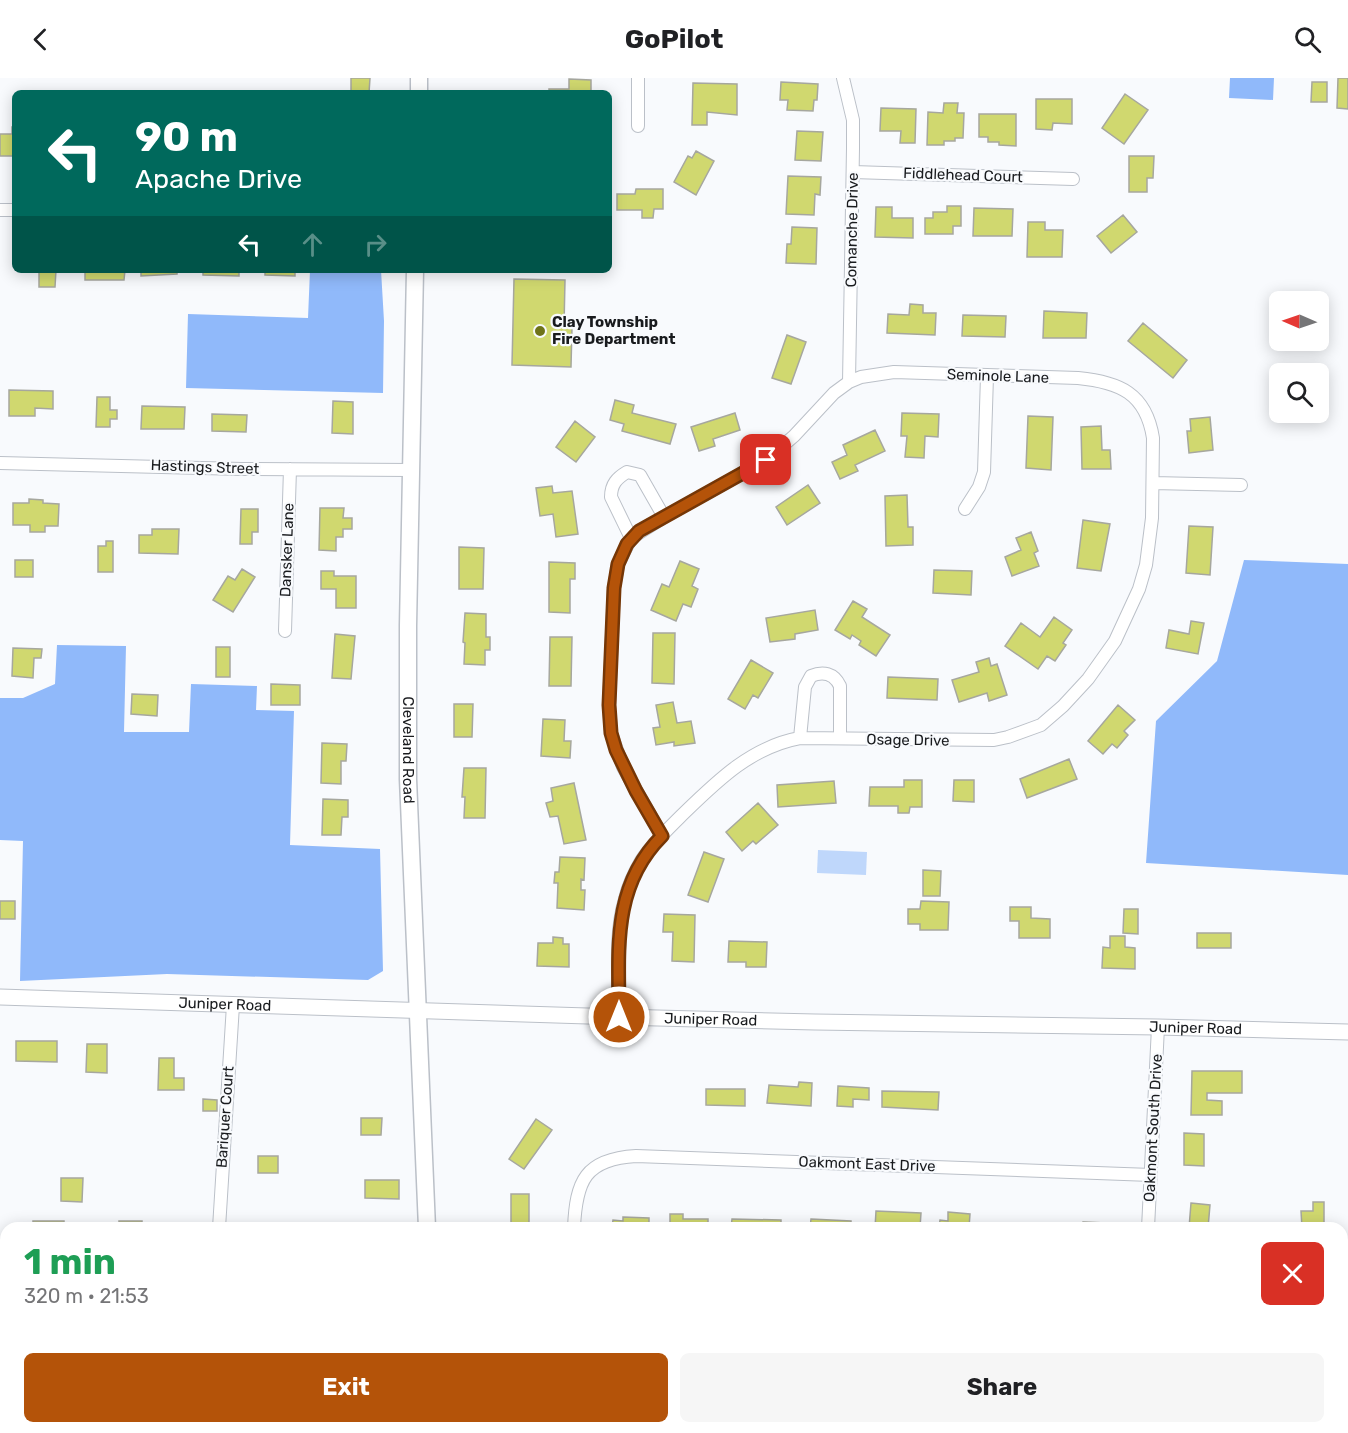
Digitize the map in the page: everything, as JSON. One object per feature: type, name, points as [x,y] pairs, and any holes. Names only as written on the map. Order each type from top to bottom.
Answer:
[{"type":"main road","name":"Cleveland Road","points":[[415,273],[410,470],[408,779],[427,1222]]},
{"type":"street","points":[[638,78],[638,126]]},
{"type":"street","name":"Comanche Drive","points":[[843,78],[852,120],[849,382]]},
{"type":"street","name":"Fiddlehead Court","points":[[853,172],[1073,179]]},
{"type":"street","name":"Seminole Lane","points":[[849,382],[894,372],[1096,380],[1120,387],[1141,404]]},
{"type":"street","points":[[965,508],[979,487],[984,472],[987,376]]},
{"type":"street","points":[[662,836],[623,767],[611,733],[609,705],[614,588],[618,564],[631,538],[639,531],[766,460],[783,446],[834,393],[849,382]]},
{"type":"street","name":"Osage Drive","points":[[619,1017],[620,932],[624,900],[640,863],[651,847],[706,792],[739,764],[774,744],[800,738],[987,740],[1008,737],[1041,725],[1064,706],[1088,679],[1115,641],[1130,612],[1146,565],[1153,483],[1151,426],[1141,404]]},
{"type":"street","name":"Hastings Street","points":[[0,464],[410,470]]},
{"type":"street","name":"Dansker Lane","points":[[285,631],[290,469]]},
{"type":"street","points":[[631,538],[611,496],[611,490],[620,476],[633,472],[643,478],[664,517]]},
{"type":"street","points":[[1153,483],[1241,485]]},
{"type":"street","points":[[800,738],[805,687],[811,676],[822,673],[837,679],[840,686],[840,738]]},
{"type":"street","name":"Juniper Road","points":[[0,997],[619,1017],[1348,1032]]},
{"type":"street","name":"Bariquer Court","points":[[219,1222],[233,1005]]},
{"type":"street","name":"Oakmont South Drive","points":[[1148,1222],[1158,1027]]},
{"type":"street","name":"Oakmont East Drive","points":[[575,1222],[580,1186],[587,1174],[609,1160],[636,1156],[1151,1175]]},
{"type":"shaded area","points":[[1230,78],[1274,78],[1273,100],[1229,98]]},
{"type":"shaded area","points":[[310,273],[381,273],[384,321],[383,393],[186,388],[188,314],[308,318]]},
{"type":"shaded area","points":[[1244,560],[1348,564],[1348,875],[1146,863],[1156,721],[1217,661]]},
{"type":"shaded area","points":[[57,645],[126,646],[124,732],[189,732],[191,684],[257,686],[256,710],[294,711],[290,845],[380,849],[383,971],[368,980],[167,974],[20,981],[23,841],[0,840],[0,698],[23,698],[55,684]]},
{"type":"shaded area","points":[[818,850],[867,852],[866,875],[817,873]]},
{"type":"building","points":[[351,78],[370,78],[369,90],[351,90]]},
{"type":"building","points":[[1338,78],[1348,78],[1348,109],[1337,108]]},
{"type":"building","points":[[569,79],[591,80],[591,90],[549,90],[569,89]]},
{"type":"building","points":[[781,82],[818,84],[817,100],[814,100],[813,111],[787,110],[788,100],[780,100]]},
{"type":"building","points":[[1312,82],[1327,82],[1327,102],[1311,102]]},
{"type":"building","points":[[693,83],[737,84],[737,115],[707,112],[707,125],[692,125]]},
{"type":"building","points":[[1125,94],[1148,110],[1124,144],[1102,128]]},
{"type":"building","points":[[1036,99],[1072,99],[1072,124],[1053,123],[1052,130],[1036,129]]},
{"type":"building","points":[[944,103],[958,103],[957,113],[964,113],[963,138],[944,141],[944,145],[927,145],[928,112],[943,113]]},
{"type":"building","points":[[881,108],[916,109],[915,143],[900,143],[901,131],[880,131]]},
{"type":"building","points":[[979,114],[1016,114],[1016,146],[999,145],[999,142],[988,142],[988,137],[979,137]]},
{"type":"building","points":[[797,131],[823,132],[821,161],[795,160]]},
{"type":"building","points":[[0,134],[12,134],[12,156],[0,156]]},
{"type":"building","points":[[696,151],[714,161],[696,195],[674,182],[688,156],[692,158]]},
{"type":"building","points":[[1129,156],[1154,156],[1153,178],[1147,178],[1147,192],[1129,192]]},
{"type":"building","points":[[788,176],[821,177],[820,195],[815,194],[814,215],[786,214]]},
{"type":"building","points":[[636,189],[663,189],[663,209],[654,209],[653,218],[642,218],[642,210],[617,210],[617,194],[635,194]]},
{"type":"building","points":[[947,206],[961,206],[961,226],[953,226],[953,234],[925,234],[925,218],[933,218],[933,212],[947,212]]},
{"type":"building","points":[[876,207],[892,207],[892,218],[913,218],[913,238],[875,237]]},
{"type":"building","points":[[974,208],[1013,209],[1012,236],[973,236]]},
{"type":"building","points":[[1123,215],[1137,232],[1111,253],[1097,236]]},
{"type":"building","points":[[1028,222],[1045,222],[1045,230],[1063,230],[1062,257],[1027,257]]},
{"type":"building","points":[[792,227],[817,228],[816,264],[786,263],[787,244],[791,244]]},
{"type":"building","points":[[39,273],[56,273],[55,287],[39,287]]},
{"type":"building","points":[[85,273],[125,273],[124,280],[85,280]]},
{"type":"building","points":[[141,273],[177,273],[177,274],[141,276]]},
{"type":"building","points":[[203,273],[239,273],[239,276],[203,275]]},
{"type":"building","points":[[265,273],[295,273],[295,276],[265,275]]},
{"type":"building","points":[[514,279],[565,280],[564,327],[572,327],[571,367],[512,365]]},
{"type":"building","points":[[910,304],[923,305],[923,313],[936,313],[935,335],[887,333],[888,314],[909,315]]},
{"type":"building","points":[[1044,311],[1087,313],[1086,338],[1043,338]]},
{"type":"building","points":[[963,315],[1006,316],[1005,337],[962,336]]},
{"type":"building","points":[[1143,323],[1187,360],[1173,378],[1128,341]]},
{"type":"building","points":[[787,335],[806,342],[791,384],[772,378]]},
{"type":"building","points":[[9,390],[53,391],[53,409],[35,408],[35,416],[9,416]]},
{"type":"building","points":[[97,397],[110,397],[110,410],[117,410],[117,419],[110,419],[110,427],[96,427]]},
{"type":"building","points":[[615,400],[634,405],[632,413],[676,424],[670,444],[622,431],[624,424],[610,420]]},
{"type":"building","points":[[333,401],[353,402],[353,434],[332,433]]},
{"type":"building","points":[[142,406],[185,407],[184,429],[141,429]]},
{"type":"building","points":[[735,413],[740,430],[713,439],[715,446],[699,451],[691,427]]},
{"type":"building","points":[[902,413],[939,414],[938,437],[925,436],[924,458],[905,457],[907,436],[901,436]]},
{"type":"building","points":[[212,414],[247,415],[246,432],[212,431]]},
{"type":"building","points":[[1028,416],[1053,417],[1051,470],[1026,468]]},
{"type":"building","points":[[1210,417],[1213,450],[1189,453],[1187,431],[1191,431],[1190,419]]},
{"type":"building","points":[[575,421],[595,437],[576,462],[556,447]]},
{"type":"building","points":[[1101,426],[1102,450],[1110,450],[1111,469],[1082,469],[1081,427]]},
{"type":"building","points":[[875,430],[885,451],[855,465],[858,471],[840,479],[832,462],[847,455],[843,445]]},
{"type":"building","points":[[808,485],[820,503],[787,525],[776,507]]},
{"type":"building","points":[[552,486],[553,493],[572,491],[578,534],[556,537],[553,514],[540,516],[536,488]]},
{"type":"building","points":[[907,495],[908,527],[913,527],[913,545],[886,546],[885,496]]},
{"type":"building","points":[[29,499],[59,504],[58,526],[45,526],[45,532],[30,532],[30,525],[13,525],[13,503],[29,503]]},
{"type":"building","points":[[320,508],[344,508],[343,518],[352,518],[352,529],[343,529],[343,537],[336,537],[336,551],[319,550]]},
{"type":"building","points":[[241,509],[258,509],[258,532],[252,532],[252,544],[240,544]]},
{"type":"building","points":[[1083,520],[1110,524],[1101,571],[1077,568]]},
{"type":"building","points":[[1189,526],[1213,527],[1210,575],[1186,573]]},
{"type":"building","points":[[152,529],[179,529],[178,554],[139,553],[139,535],[152,535]]},
{"type":"building","points":[[1031,532],[1038,551],[1034,553],[1039,566],[1012,576],[1005,557],[1021,550],[1016,538]]},
{"type":"building","points":[[106,541],[113,541],[113,572],[98,572],[98,546],[106,546]]},
{"type":"building","points":[[459,547],[484,548],[483,589],[459,589]]},
{"type":"building","points":[[15,560],[33,560],[33,577],[15,577]]},
{"type":"building","points":[[680,561],[699,569],[692,586],[698,589],[691,607],[683,604],[676,621],[651,610],[662,584],[669,587]]},
{"type":"building","points":[[549,562],[575,563],[575,579],[570,579],[570,613],[549,612]]},
{"type":"building","points":[[242,569],[255,577],[233,612],[213,600],[228,576],[235,580]]},
{"type":"building","points":[[934,570],[972,571],[971,595],[933,593]]},
{"type":"building","points":[[321,571],[334,571],[334,576],[356,576],[356,608],[336,608],[336,589],[321,589]]},
{"type":"building","points":[[853,601],[867,609],[862,617],[890,635],[876,656],[859,645],[861,641],[852,635],[850,639],[835,630]]},
{"type":"building","points":[[815,610],[818,630],[795,634],[795,639],[770,642],[766,618]]},
{"type":"building","points":[[465,613],[486,614],[486,637],[490,637],[490,650],[485,650],[485,665],[464,664]]},
{"type":"building","points":[[1054,617],[1072,630],[1063,643],[1066,645],[1055,661],[1047,656],[1038,669],[1005,646],[1021,623],[1040,637]]},
{"type":"building","points":[[1191,621],[1204,623],[1198,654],[1166,648],[1169,630],[1189,634]]},
{"type":"building","points":[[653,633],[675,633],[674,684],[652,683]]},
{"type":"building","points":[[335,634],[355,636],[351,679],[332,678]]},
{"type":"building","points":[[550,637],[572,637],[571,686],[549,686]]},
{"type":"building","points":[[216,647],[230,647],[230,677],[216,677]]},
{"type":"building","points":[[13,648],[42,649],[41,658],[34,658],[33,678],[12,676]]},
{"type":"building","points":[[989,658],[991,666],[997,664],[1007,695],[989,701],[987,693],[959,702],[952,680],[979,672],[976,662]]},
{"type":"building","points":[[751,660],[773,673],[758,698],[753,695],[745,709],[728,699]]},
{"type":"building","points":[[888,677],[938,679],[937,700],[887,698]]},
{"type":"building","points":[[271,684],[300,685],[300,705],[271,705]]},
{"type":"building","points":[[132,694],[158,695],[157,716],[131,714]]},
{"type":"building","points":[[673,702],[677,723],[691,721],[695,743],[674,746],[674,742],[656,745],[653,728],[660,727],[656,705]]},
{"type":"building","points":[[454,704],[473,704],[472,737],[454,737]]},
{"type":"building","points":[[1118,705],[1135,720],[1124,731],[1128,735],[1117,748],[1112,744],[1103,754],[1088,741]]},
{"type":"building","points":[[543,719],[565,720],[564,741],[571,741],[570,758],[541,756]]},
{"type":"building","points":[[322,743],[347,744],[346,761],[341,761],[341,784],[321,783]]},
{"type":"building","points":[[1069,759],[1077,779],[1027,798],[1020,779]]},
{"type":"building","points":[[464,768],[486,768],[485,818],[464,818],[465,797],[462,797]]},
{"type":"building","points":[[904,780],[922,780],[922,807],[910,807],[909,813],[898,813],[898,806],[869,806],[870,787],[904,787]]},
{"type":"building","points":[[954,780],[974,780],[974,802],[953,801]]},
{"type":"building","points":[[834,781],[836,803],[778,807],[777,785]]},
{"type":"building","points":[[574,783],[586,840],[564,844],[558,816],[550,817],[546,803],[553,801],[551,788]]},
{"type":"building","points":[[323,799],[348,800],[348,817],[342,817],[341,835],[322,835]]},
{"type":"building","points":[[758,803],[778,825],[756,844],[753,841],[742,851],[726,832]]},
{"type":"building","points":[[704,852],[724,859],[708,902],[688,895]]},
{"type":"building","points":[[560,857],[585,858],[584,880],[581,879],[581,890],[585,890],[584,910],[557,908],[558,883],[554,883],[555,872],[559,872]]},
{"type":"building","points":[[923,870],[941,871],[940,896],[923,896]]},
{"type":"building","points":[[0,901],[15,901],[15,919],[0,919]]},
{"type":"building","points":[[921,901],[949,902],[948,930],[920,930],[920,924],[908,924],[908,909],[920,909]]},
{"type":"building","points":[[1010,907],[1031,907],[1031,918],[1050,919],[1050,938],[1019,938],[1019,921],[1010,921]]},
{"type":"building","points":[[1124,909],[1138,909],[1138,934],[1123,933]]},
{"type":"building","points":[[664,914],[695,915],[694,962],[672,961],[673,932],[663,932]]},
{"type":"building","points":[[1197,933],[1231,933],[1231,948],[1197,948]]},
{"type":"building","points":[[1110,936],[1125,936],[1125,947],[1135,948],[1135,969],[1102,968],[1103,947],[1110,948]]},
{"type":"building","points":[[553,937],[563,938],[563,944],[569,944],[569,967],[537,966],[538,943],[553,943]]},
{"type":"building","points":[[729,941],[767,942],[766,967],[746,967],[746,962],[728,962]]},
{"type":"building","points":[[16,1041],[57,1041],[57,1062],[16,1061]]},
{"type":"building","points":[[87,1044],[107,1044],[107,1073],[86,1072]]},
{"type":"building","points":[[159,1058],[174,1058],[174,1078],[184,1078],[184,1090],[158,1090]]},
{"type":"building","points":[[1192,1071],[1242,1071],[1242,1093],[1207,1093],[1207,1100],[1222,1101],[1222,1115],[1191,1115]]},
{"type":"building","points":[[799,1082],[812,1083],[811,1106],[767,1103],[769,1085],[798,1087]]},
{"type":"building","points":[[838,1086],[869,1088],[869,1100],[853,1099],[853,1107],[837,1106]]},
{"type":"building","points":[[706,1089],[745,1089],[745,1106],[706,1105]]},
{"type":"building","points":[[882,1091],[939,1092],[938,1110],[882,1107]]},
{"type":"building","points":[[203,1099],[217,1100],[217,1111],[203,1111]]},
{"type":"building","points":[[361,1118],[382,1118],[381,1135],[361,1135]]},
{"type":"building","points":[[536,1119],[552,1130],[524,1169],[509,1159]]},
{"type":"building","points":[[1184,1133],[1204,1134],[1204,1166],[1184,1165]]},
{"type":"building","points":[[258,1156],[278,1156],[278,1173],[258,1173]]},
{"type":"building","points":[[61,1178],[83,1178],[82,1202],[61,1201]]},
{"type":"building","points":[[365,1180],[399,1180],[399,1199],[365,1198]]},
{"type":"building","points":[[511,1194],[529,1194],[529,1222],[511,1222]]},
{"type":"building","points":[[1313,1202],[1324,1202],[1324,1222],[1302,1222],[1301,1211],[1313,1211]]},
{"type":"building","points":[[1191,1203],[1210,1205],[1209,1222],[1189,1222]]},
{"type":"building","points":[[876,1211],[921,1213],[920,1222],[875,1222]]},
{"type":"building","points":[[948,1212],[970,1214],[969,1222],[940,1222],[940,1220],[948,1221]]},
{"type":"building","points":[[670,1214],[683,1214],[683,1219],[708,1219],[708,1222],[670,1222]]},
{"type":"building","points":[[623,1217],[649,1218],[649,1222],[613,1222],[613,1220],[623,1221]]},
{"type":"building","points":[[732,1219],[781,1220],[781,1222],[732,1222]]},
{"type":"building","points":[[811,1219],[851,1221],[851,1222],[811,1222]]},
{"type":"building","points":[[33,1221],[64,1221],[64,1222]]},
{"type":"building","points":[[119,1221],[142,1221],[142,1222]]},
{"type":"place","name":"Clay Township Fire Department","points":[[540,331]]},
{"type":"route","points":[[619,1017],[620,932],[624,900],[640,863],[662,836],[623,767],[611,733],[609,705],[612,621],[618,564],[627,544],[639,531],[766,460]]}]
